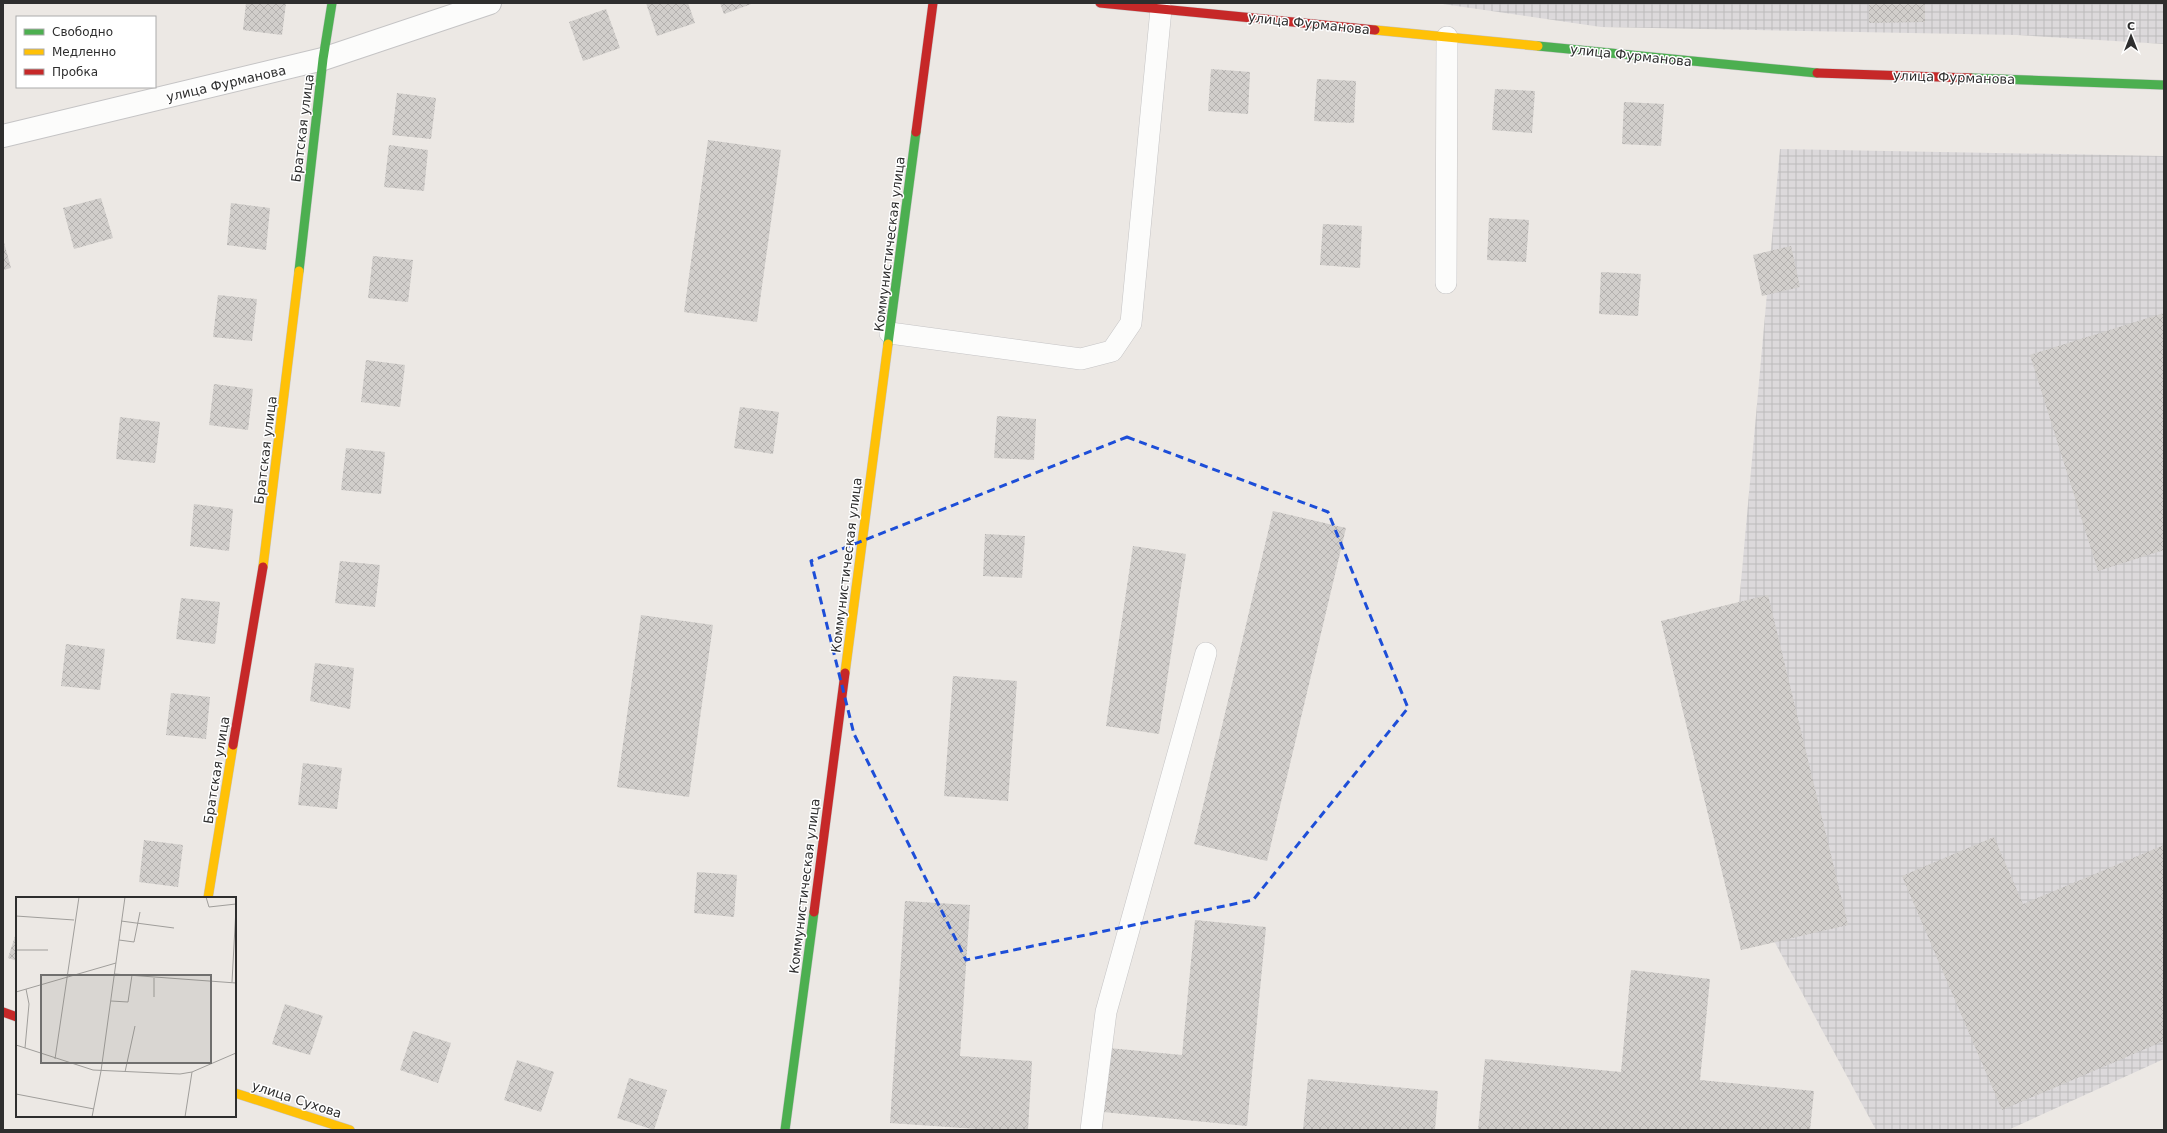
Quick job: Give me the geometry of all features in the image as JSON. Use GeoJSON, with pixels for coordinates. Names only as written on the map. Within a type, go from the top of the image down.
{"type":"FeatureCollection","features":[{"type":"Feature","properties":{"kind":"street","name":"Братская улица"},"geometry":{"type":"LineString","coordinates":[[208,897],[268,536],[323,59],[332,3]]}},
{"type":"Feature","properties":{"kind":"street","name":"улица Фурманова"},"geometry":{"type":"LineString","coordinates":[[3,136],[323,59],[490,3]]}},
{"type":"Feature","properties":{"kind":"street","name":"Коммунистическая улица"},"geometry":{"type":"LineString","coordinates":[[785,1130],[933,3]]}},
{"type":"Feature","properties":{"kind":"street","name":"улица Фурманова"},"geometry":{"type":"LineString","coordinates":[[1100,3],[1817,73],[2164,85]]}},
{"type":"Feature","properties":{"kind":"street"},"geometry":{"type":"LineString","coordinates":[[3,1012],[16,1017]]}},
{"type":"Feature","properties":{"kind":"street","name":"улица Сухова"},"geometry":{"type":"LineString","coordinates":[[236,1093],[350,1130]]}},
{"type":"Feature","properties":{"kind":"lane"},"geometry":{"type":"LineString","coordinates":[[890,334],[1081,358],[1112,351],[1131,324],[1161,9]]}},
{"type":"Feature","properties":{"kind":"lane"},"geometry":{"type":"LineString","coordinates":[[1446,283],[1448,37]]}},
{"type":"Feature","properties":{"kind":"lane"},"geometry":{"type":"LineString","coordinates":[[1091,1130],[1106,1012],[1206,653]]}},
{"type":"Feature","properties":{"kind":"highlighted area"},"geometry":{"type":"Polygon","coordinates":[[[1127,437],[1328,512],[1408,708],[1253,900],[966,960],[854,734],[811,561],[1127,437]]]}},
{"type":"Feature","properties":{"kind":"shaded area"},"geometry":{"type":"Polygon","coordinates":[[[1436,3],[2164,3],[2164,44],[2017,35],[1601,27],[1436,3]]]}},
{"type":"Feature","properties":{"kind":"shaded area"},"geometry":{"type":"Polygon","coordinates":[[[1780,149],[2164,156],[2164,1059],[2008,1130],[1876,1130],[1718,837],[1780,149]]]}},
{"type":"Feature","properties":{"kind":"building"},"geometry":{"type":"Polygon","coordinates":[[[246,3],[286,3],[282,35],[243,30],[246,3]]]}},
{"type":"Feature","properties":{"kind":"building"},"geometry":{"type":"Polygon","coordinates":[[[646,3],[688,3],[695,23],[657,36],[646,3]]]}},
{"type":"Feature","properties":{"kind":"building"},"geometry":{"type":"Polygon","coordinates":[[[720,3],[754,3],[724,14],[720,3]]]}},
{"type":"Feature","properties":{"kind":"building"},"geometry":{"type":"Polygon","coordinates":[[[1869,3],[1925,3],[1925,22],[1869,23],[1869,3]]]}},
{"type":"Feature","properties":{"kind":"building"},"geometry":{"type":"Polygon","coordinates":[[[606,9],[620,48],[583,61],[569,22],[606,9]]]}},
{"type":"Feature","properties":{"kind":"building"},"geometry":{"type":"Polygon","coordinates":[[[1211,69],[1250,72],[1248,114],[1208,111],[1211,69]]]}},
{"type":"Feature","properties":{"kind":"building"},"geometry":{"type":"Polygon","coordinates":[[[1317,79],[1356,81],[1354,123],[1314,121],[1317,79]]]}},
{"type":"Feature","properties":{"kind":"building"},"geometry":{"type":"Polygon","coordinates":[[[1495,89],[1535,91],[1532,133],[1492,130],[1495,89]]]}},
{"type":"Feature","properties":{"kind":"building"},"geometry":{"type":"Polygon","coordinates":[[[397,93],[436,98],[431,139],[392,135],[397,93]]]}},
{"type":"Feature","properties":{"kind":"building"},"geometry":{"type":"Polygon","coordinates":[[[1624,102],[1664,104],[1661,146],[1622,144],[1624,102]]]}},
{"type":"Feature","properties":{"kind":"building"},"geometry":{"type":"Polygon","coordinates":[[[708,140],[781,150],[757,322],[684,312],[708,140]]]}},
{"type":"Feature","properties":{"kind":"building"},"geometry":{"type":"Polygon","coordinates":[[[389,145],[428,150],[424,191],[384,187],[389,145]]]}},
{"type":"Feature","properties":{"kind":"building"},"geometry":{"type":"Polygon","coordinates":[[[101,198],[113,238],[74,249],[63,208],[101,198]]]}},
{"type":"Feature","properties":{"kind":"building"},"geometry":{"type":"Polygon","coordinates":[[[231,203],[270,208],[266,250],[227,245],[231,203]]]}},
{"type":"Feature","properties":{"kind":"building"},"geometry":{"type":"Polygon","coordinates":[[[1489,218],[1529,220],[1526,262],[1487,260],[1489,218]]]}},
{"type":"Feature","properties":{"kind":"building"},"geometry":{"type":"Polygon","coordinates":[[[1323,224],[1362,226],[1360,268],[1320,265],[1323,224]]]}},
{"type":"Feature","properties":{"kind":"building"},"geometry":{"type":"Polygon","coordinates":[[[3,239],[11,268],[3,270],[3,239]]]}},
{"type":"Feature","properties":{"kind":"building"},"geometry":{"type":"Polygon","coordinates":[[[1791,246],[1800,287],[1762,296],[1753,255],[1791,246]]]}},
{"type":"Feature","properties":{"kind":"building"},"geometry":{"type":"Polygon","coordinates":[[[373,256],[413,260],[408,302],[368,298],[373,256]]]}},
{"type":"Feature","properties":{"kind":"building"},"geometry":{"type":"Polygon","coordinates":[[[1601,272],[1641,274],[1638,316],[1599,314],[1601,272]]]}},
{"type":"Feature","properties":{"kind":"building"},"geometry":{"type":"Polygon","coordinates":[[[218,295],[257,299],[252,341],[213,337],[218,295]]]}},
{"type":"Feature","properties":{"kind":"building"},"geometry":{"type":"Polygon","coordinates":[[[2164,313],[2164,550],[2098,571],[2030,355],[2164,313]]]}},
{"type":"Feature","properties":{"kind":"building"},"geometry":{"type":"Polygon","coordinates":[[[366,360],[405,365],[400,407],[361,402],[366,360]]]}},
{"type":"Feature","properties":{"kind":"building"},"geometry":{"type":"Polygon","coordinates":[[[214,384],[253,389],[248,430],[209,425],[214,384]]]}},
{"type":"Feature","properties":{"kind":"building"},"geometry":{"type":"Polygon","coordinates":[[[740,407],[779,412],[773,454],[734,448],[740,407]]]}},
{"type":"Feature","properties":{"kind":"building"},"geometry":{"type":"Polygon","coordinates":[[[997,416],[1036,419],[1034,460],[994,458],[997,416]]]}},
{"type":"Feature","properties":{"kind":"building"},"geometry":{"type":"Polygon","coordinates":[[[120,417],[160,422],[155,463],[116,459],[120,417]]]}},
{"type":"Feature","properties":{"kind":"building"},"geometry":{"type":"Polygon","coordinates":[[[346,448],[385,452],[381,494],[341,490],[346,448]]]}},
{"type":"Feature","properties":{"kind":"building"},"geometry":{"type":"Polygon","coordinates":[[[194,504],[233,509],[229,551],[190,546],[194,504]]]}},
{"type":"Feature","properties":{"kind":"building"},"geometry":{"type":"Polygon","coordinates":[[[1273,511],[1346,528],[1267,861],[1194,844],[1273,511]]]}},
{"type":"Feature","properties":{"kind":"building"},"geometry":{"type":"Polygon","coordinates":[[[985,534],[1025,536],[1022,578],[983,576],[985,534]]]}},
{"type":"Feature","properties":{"kind":"building"},"geometry":{"type":"Polygon","coordinates":[[[1133,546],[1186,554],[1159,734],[1106,726],[1133,546]]]}},
{"type":"Feature","properties":{"kind":"building"},"geometry":{"type":"Polygon","coordinates":[[[340,561],[380,565],[375,607],[335,603],[340,561]]]}},
{"type":"Feature","properties":{"kind":"building"},"geometry":{"type":"Polygon","coordinates":[[[1768,595],[1848,925],[1741,950],[1661,621],[1768,595]]]}},
{"type":"Feature","properties":{"kind":"building"},"geometry":{"type":"Polygon","coordinates":[[[181,598],[220,602],[215,644],[176,639],[181,598]]]}},
{"type":"Feature","properties":{"kind":"building"},"geometry":{"type":"Polygon","coordinates":[[[641,615],[713,625],[689,797],[617,787],[641,615]]]}},
{"type":"Feature","properties":{"kind":"building"},"geometry":{"type":"Polygon","coordinates":[[[66,644],[105,649],[100,690],[61,686],[66,644]]]}},
{"type":"Feature","properties":{"kind":"building"},"geometry":{"type":"Polygon","coordinates":[[[315,663],[354,668],[350,709],[310,701],[315,663]]]}},
{"type":"Feature","properties":{"kind":"building"},"geometry":{"type":"Polygon","coordinates":[[[953,676],[1017,681],[1008,801],[944,796],[953,676]]]}},
{"type":"Feature","properties":{"kind":"building"},"geometry":{"type":"Polygon","coordinates":[[[171,693],[210,697],[206,739],[166,735],[171,693]]]}},
{"type":"Feature","properties":{"kind":"building"},"geometry":{"type":"Polygon","coordinates":[[[303,763],[342,768],[337,809],[298,805],[303,763]]]}},
{"type":"Feature","properties":{"kind":"building"},"geometry":{"type":"Polygon","coordinates":[[[1994,837],[2023,904],[2164,845],[2164,1041],[2002,1110],[1902,876],[1994,837]]]}},
{"type":"Feature","properties":{"kind":"building"},"geometry":{"type":"Polygon","coordinates":[[[144,840],[183,845],[178,887],[139,882],[144,840]]]}},
{"type":"Feature","properties":{"kind":"building"},"geometry":{"type":"Polygon","coordinates":[[[697,872],[737,875],[734,917],[694,913],[697,872]]]}},
{"type":"Feature","properties":{"kind":"building"},"geometry":{"type":"Polygon","coordinates":[[[905,901],[970,905],[960,1056],[1032,1061],[1028,1130],[992,1130],[890,1123],[905,901]]]}},
{"type":"Feature","properties":{"kind":"building"},"geometry":{"type":"Polygon","coordinates":[[[1195,920],[1266,927],[1247,1126],[1103,1112],[1109,1048],[1182,1055],[1195,920]]]}},
{"type":"Feature","properties":{"kind":"building"},"geometry":{"type":"Polygon","coordinates":[[[16,933],[16,961],[8,958],[16,933]]]}},
{"type":"Feature","properties":{"kind":"building"},"geometry":{"type":"Polygon","coordinates":[[[1631,970],[1710,979],[1700,1080],[1814,1091],[1810,1130],[1478,1130],[1485,1059],[1621,1072],[1631,970]]]}},
{"type":"Feature","properties":{"kind":"building"},"geometry":{"type":"Polygon","coordinates":[[[285,1004],[323,1016],[310,1055],[272,1044],[285,1004]]]}},
{"type":"Feature","properties":{"kind":"building"},"geometry":{"type":"Polygon","coordinates":[[[413,1031],[451,1043],[438,1083],[400,1070],[413,1031]]]}},
{"type":"Feature","properties":{"kind":"building"},"geometry":{"type":"Polygon","coordinates":[[[517,1060],[554,1072],[541,1112],[504,1100],[517,1060]]]}},
{"type":"Feature","properties":{"kind":"building"},"geometry":{"type":"Polygon","coordinates":[[[629,1078],[667,1090],[654,1130],[617,1118],[629,1078]]]}},
{"type":"Feature","properties":{"kind":"building"},"geometry":{"type":"Polygon","coordinates":[[[1308,1079],[1438,1091],[1435,1130],[1303,1130],[1308,1079]]]}},
{"type":"Feature","properties":{"kind":"traffic: fast"},"geometry":{"type":"LineString","coordinates":[[299,271],[323,59],[332,3]]}},
{"type":"Feature","properties":{"kind":"traffic: fast"},"geometry":{"type":"LineString","coordinates":[[1538,46],[1817,73]]}},
{"type":"Feature","properties":{"kind":"traffic: fast"},"geometry":{"type":"LineString","coordinates":[[1971,78],[2164,85]]}},
{"type":"Feature","properties":{"kind":"traffic: fast"},"geometry":{"type":"LineString","coordinates":[[888,344],[916,132]]}},
{"type":"Feature","properties":{"kind":"traffic: fast"},"geometry":{"type":"LineString","coordinates":[[785,1130],[814,912]]}},
{"type":"Feature","properties":{"kind":"traffic: slow"},"geometry":{"type":"LineString","coordinates":[[1375,30],[1538,46]]}},
{"type":"Feature","properties":{"kind":"traffic: slow"},"geometry":{"type":"LineString","coordinates":[[263,567],[299,271]]}},
{"type":"Feature","properties":{"kind":"traffic: slow"},"geometry":{"type":"LineString","coordinates":[[845,673],[888,344]]}},
{"type":"Feature","properties":{"kind":"traffic: slow"},"geometry":{"type":"LineString","coordinates":[[208,897],[233,745]]}},
{"type":"Feature","properties":{"kind":"traffic: slow"},"geometry":{"type":"LineString","coordinates":[[236,1093],[350,1130]]}},
{"type":"Feature","properties":{"kind":"traffic: jam"},"geometry":{"type":"LineString","coordinates":[[916,132],[933,3]]}},
{"type":"Feature","properties":{"kind":"traffic: jam"},"geometry":{"type":"LineString","coordinates":[[1100,3],[1375,30]]}},
{"type":"Feature","properties":{"kind":"traffic: jam"},"geometry":{"type":"LineString","coordinates":[[1817,73],[1971,78]]}},
{"type":"Feature","properties":{"kind":"traffic: jam"},"geometry":{"type":"LineString","coordinates":[[233,745],[263,567]]}},
{"type":"Feature","properties":{"kind":"traffic: jam"},"geometry":{"type":"LineString","coordinates":[[814,912],[845,673]]}},
{"type":"Feature","properties":{"kind":"traffic: jam"},"geometry":{"type":"LineString","coordinates":[[3,1012],[16,1017]]}}]}
